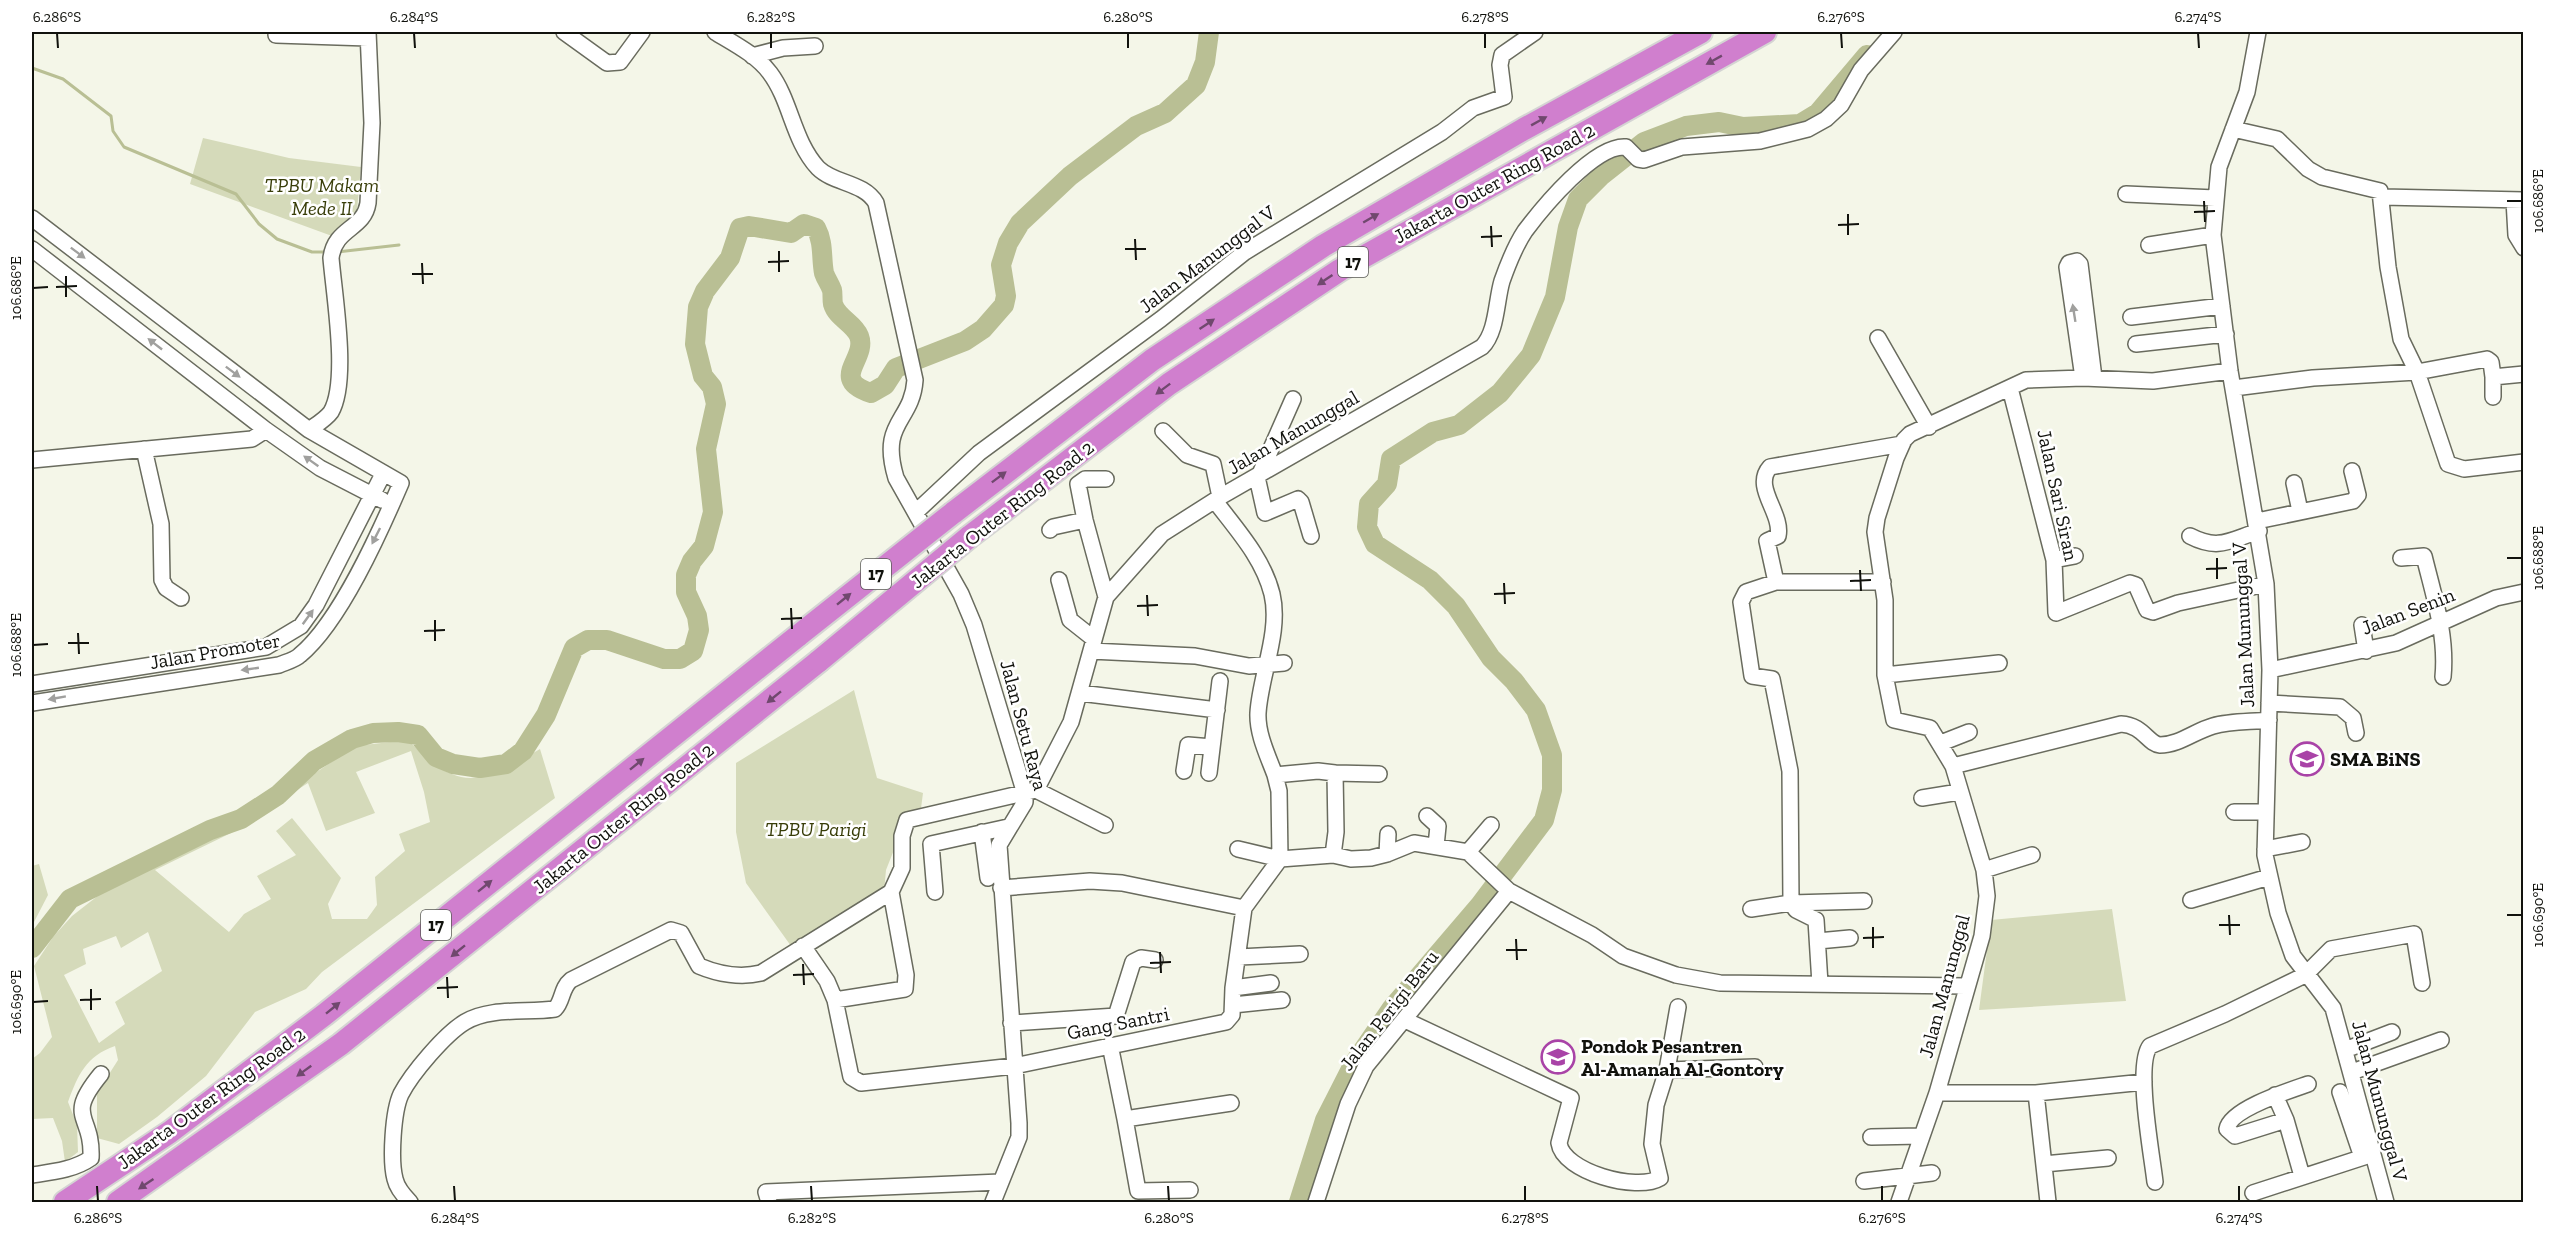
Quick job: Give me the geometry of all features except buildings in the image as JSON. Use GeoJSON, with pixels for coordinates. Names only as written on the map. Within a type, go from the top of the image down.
{"type":"FeatureCollection","features":[{"type":"Feature","properties":{"kind":"highway","name":"Jakarta Outer Ring Road 2"},"geometry":{"type":"LineString","coordinates":[[65,1203],[170,1132],[324,1015],[953,513],[1152,360],[1323,246],[1524,129],[1701,32]]}},
{"type":"Feature","properties":{"kind":"highway","name":"Jakarta Outer Ring Road 2"},"geometry":{"type":"LineString","coordinates":[[118,1203],[341,1044],[819,661],[969,537],[1168,384],[1340,270],[1765,32]]}},
{"type":"Feature","properties":{"kind":"street"},"geometry":{"type":"LineString","coordinates":[[564,32],[607,63],[617,65],[642,32]]}},
{"type":"Feature","properties":{"kind":"street"},"geometry":{"type":"LineString","coordinates":[[715,32],[752,56],[783,48],[815,46]]}},
{"type":"Feature","properties":{"kind":"street","name":"Jalan Manunggal V"},"geometry":{"type":"LineString","coordinates":[[916,512],[979,453],[1161,319],[1245,252],[1442,132],[1473,108],[1504,97],[1500,65],[1502,55],[1535,32]]}},
{"type":"Feature","properties":{"kind":"street","name":"Jalan Manunggal"},"geometry":{"type":"LineString","coordinates":[[1030,792],[1071,722],[1106,597],[1162,534],[1217,499],[1482,347],[1489,337],[1502,283],[1517,244],[1526,230],[1583,168],[1614,147],[1626,147],[1638,159],[1650,159],[1682,147],[1760,141],[1808,129],[1826,119],[1841,105],[1861,70],[1894,32]]}},
{"type":"Feature","properties":{"kind":"street","name":"Jalan Mununggal V"},"geometry":{"type":"LineString","coordinates":[[2258,32],[2247,92],[2219,167],[2213,235],[2230,371],[2266,584],[2270,670],[2265,849],[2286,939],[2305,975],[2330,1002],[2352,1072],[2367,1156],[2386,1203]]}},
{"type":"Feature","properties":{"kind":"street"},"geometry":{"type":"LineString","coordinates":[[276,35],[368,35],[372,123],[366,213],[339,236],[332,254],[339,385],[330,412],[309,430]]}},
{"type":"Feature","properties":{"kind":"street","name":"Jalan Setu Raya"},"geometry":{"type":"LineString","coordinates":[[752,56],[763,64],[776,82],[795,131],[814,164],[824,174],[865,192],[876,203],[915,380],[911,396],[891,440],[891,459],[896,478],[961,594],[974,625],[1030,792],[999,845],[1018,1137],[993,1203]]}},
{"type":"Feature","properties":{"kind":"street"},"geometry":{"type":"LineString","coordinates":[[2233,129],[2277,139],[2308,169],[2322,177],[2375,187],[2380,191],[2394,306],[2401,339],[2416,372],[2448,464],[2464,469],[2523,462]]}},
{"type":"Feature","properties":{"kind":"street"},"geometry":{"type":"LineString","coordinates":[[2126,194],[2215,198]]}},
{"type":"Feature","properties":{"kind":"street"},"geometry":{"type":"LineString","coordinates":[[2382,197],[2519,200],[2516,235],[2523,248]]}},
{"type":"Feature","properties":{"kind":"street","name":"Jalan Promoter"},"geometry":{"type":"LineString","coordinates":[[32,218],[309,430],[401,483],[392,505],[336,612],[318,638],[298,657],[279,665],[32,703]]}},
{"type":"Feature","properties":{"kind":"street"},"geometry":{"type":"LineString","coordinates":[[2149,245],[2213,235]]}},
{"type":"Feature","properties":{"kind":"street"},"geometry":{"type":"LineString","coordinates":[[32,249],[266,430],[320,468],[392,505]]}},
{"type":"Feature","properties":{"kind":"street"},"geometry":{"type":"LineString","coordinates":[[2077,261],[2080,264],[2089,378],[2067,267],[2069,263],[2077,261]]}},
{"type":"Feature","properties":{"kind":"street"},"geometry":{"type":"LineString","coordinates":[[2131,317],[2222,306]]}},
{"type":"Feature","properties":{"kind":"street"},"geometry":{"type":"LineString","coordinates":[[2136,344],[2226,334]]}},
{"type":"Feature","properties":{"kind":"street"},"geometry":{"type":"LineString","coordinates":[[1878,339],[1929,427]]}},
{"type":"Feature","properties":{"kind":"street"},"geometry":{"type":"LineString","coordinates":[[2234,388],[2313,378],[2416,372],[2487,359],[2491,362],[2493,397]]}},
{"type":"Feature","properties":{"kind":"street"},"geometry":{"type":"LineString","coordinates":[[1776,582],[1767,541],[1778,536],[1778,518],[1766,488],[1766,472],[1778,464],[1902,444],[1910,434],[2026,380],[2089,378],[2153,381],[2230,371]]}},
{"type":"Feature","properties":{"kind":"street"},"geometry":{"type":"LineString","coordinates":[[2493,377],[2523,374]]}},
{"type":"Feature","properties":{"kind":"street","name":"Jalan Sari Siran"},"geometry":{"type":"LineString","coordinates":[[2010,388],[2054,560],[2056,613],[2130,583],[2136,585],[2147,610],[2153,612],[2178,603],[2266,584]]}},
{"type":"Feature","properties":{"kind":"street"},"geometry":{"type":"LineString","coordinates":[[1293,399],[1258,476],[1265,513],[1298,499],[1301,502],[1311,536]]}},
{"type":"Feature","properties":{"kind":"street"},"geometry":{"type":"LineString","coordinates":[[32,460],[252,439],[266,430]]}},
{"type":"Feature","properties":{"kind":"street"},"geometry":{"type":"LineString","coordinates":[[1163,431],[1187,455],[1213,464],[1217,499],[1267,576],[1273,597],[1276,664],[1258,720],[1279,791],[1280,859],[1244,908],[1233,988],[1232,1013]]}},
{"type":"Feature","properties":{"kind":"street","name":"Jalan Manunggal"},"geometry":{"type":"LineString","coordinates":[[1899,1203],[1906,1175],[1937,1093],[1984,921],[1987,896],[1984,870],[1953,766],[1930,728],[1894,720],[1885,675],[1883,582],[1875,532],[1877,518],[1902,444]]}},
{"type":"Feature","properties":{"kind":"street"},"geometry":{"type":"LineString","coordinates":[[144,449],[161,524],[162,580],[166,588],[181,598]]}},
{"type":"Feature","properties":{"kind":"street","name":"Jalan Promoter"},"geometry":{"type":"LineString","coordinates":[[32,684],[266,646],[285,637],[302,626],[316,605],[378,470]]}},
{"type":"Feature","properties":{"kind":"street"},"geometry":{"type":"LineString","coordinates":[[2190,536],[2206,544],[2216,545],[2258,526],[2300,511],[2353,501],[2358,495],[2352,471]]}},
{"type":"Feature","properties":{"kind":"street"},"geometry":{"type":"LineString","coordinates":[[1106,479],[1085,479],[1079,482],[1085,520],[1106,597]]}},
{"type":"Feature","properties":{"kind":"street"},"geometry":{"type":"LineString","coordinates":[[2294,483],[2300,511]]}},
{"type":"Feature","properties":{"kind":"street"},"geometry":{"type":"LineString","coordinates":[[1050,530],[1053,526],[1085,520]]}},
{"type":"Feature","properties":{"kind":"street"},"geometry":{"type":"LineString","coordinates":[[2054,560],[2074,556]]}},
{"type":"Feature","properties":{"kind":"street"},"geometry":{"type":"LineString","coordinates":[[2402,558],[2424,556],[2441,623],[2445,654],[2443,677]]}},
{"type":"Feature","properties":{"kind":"street"},"geometry":{"type":"LineString","coordinates":[[1059,580],[1070,620],[1093,645],[1195,656],[1249,666],[1276,664]]}},
{"type":"Feature","properties":{"kind":"street"},"geometry":{"type":"LineString","coordinates":[[1820,984],[1818,941],[1814,917],[1796,910],[1791,903],[1790,771],[1773,679],[1752,676],[1741,602],[1746,592],[1776,582],[1883,582]]}},
{"type":"Feature","properties":{"kind":"street","name":"Jalan Senin"},"geometry":{"type":"LineString","coordinates":[[2270,670],[2396,643],[2496,598],[2523,592]]}},
{"type":"Feature","properties":{"kind":"street"},"geometry":{"type":"LineString","coordinates":[[2362,625],[2366,651]]}},
{"type":"Feature","properties":{"kind":"street"},"geometry":{"type":"LineString","coordinates":[[1885,675],[1999,663]]}},
{"type":"Feature","properties":{"kind":"street"},"geometry":{"type":"LineString","coordinates":[[1209,773],[1220,681]]}},
{"type":"Feature","properties":{"kind":"street"},"geometry":{"type":"LineString","coordinates":[[1080,693],[1217,710]]}},
{"type":"Feature","properties":{"kind":"street"},"geometry":{"type":"LineString","coordinates":[[2269,703],[2340,707],[2353,718],[2356,733]]}},
{"type":"Feature","properties":{"kind":"street"},"geometry":{"type":"LineString","coordinates":[[1953,766],[2121,724],[2138,728],[2151,741],[2160,745],[2182,740],[2213,726],[2269,720]]}},
{"type":"Feature","properties":{"kind":"street"},"geometry":{"type":"LineString","coordinates":[[1941,743],[1969,732]]}},
{"type":"Feature","properties":{"kind":"street"},"geometry":{"type":"LineString","coordinates":[[1184,771],[1188,745],[1212,747]]}},
{"type":"Feature","properties":{"kind":"street"},"geometry":{"type":"LineString","coordinates":[[1275,775],[1318,771],[1379,774]]}},
{"type":"Feature","properties":{"kind":"street"},"geometry":{"type":"LineString","coordinates":[[1334,855],[1335,773]]}},
{"type":"Feature","properties":{"kind":"street"},"geometry":{"type":"LineString","coordinates":[[410,1203],[395,1179],[394,1123],[400,1095],[412,1076],[448,1036],[465,1022],[486,1014],[555,1009],[559,1005],[566,984],[571,980],[671,930],[676,930],[685,938],[699,966],[715,972],[749,976],[761,973],[891,892],[902,868],[902,836],[907,820],[1030,792],[1105,825]]}},
{"type":"Feature","properties":{"kind":"street"},"geometry":{"type":"LineString","coordinates":[[1922,798],[1959,792]]}},
{"type":"Feature","properties":{"kind":"street"},"geometry":{"type":"LineString","coordinates":[[2234,812],[2265,812]]}},
{"type":"Feature","properties":{"kind":"street"},"geometry":{"type":"LineString","coordinates":[[1427,816],[1438,826],[1436,846]]}},
{"type":"Feature","properties":{"kind":"street"},"geometry":{"type":"LineString","coordinates":[[1468,852],[1491,825]]}},
{"type":"Feature","properties":{"kind":"street"},"geometry":{"type":"LineString","coordinates":[[935,892],[931,844],[1008,827]]}},
{"type":"Feature","properties":{"kind":"street"},"geometry":{"type":"LineString","coordinates":[[982,832],[988,878]]}},
{"type":"Feature","properties":{"kind":"street"},"geometry":{"type":"LineString","coordinates":[[1387,854],[1388,834]]}},
{"type":"Feature","properties":{"kind":"street"},"geometry":{"type":"LineString","coordinates":[[2265,849],[2302,842]]}},
{"type":"Feature","properties":{"kind":"street"},"geometry":{"type":"LineString","coordinates":[[1238,849],[1280,859],[1334,855],[1351,859],[1387,854],[1413,843],[1468,852],[1505,888],[1592,935],[1623,956],[1676,975],[1720,983],[1966,986]]}},
{"type":"Feature","properties":{"kind":"street"},"geometry":{"type":"LineString","coordinates":[[1984,870],[2032,855]]}},
{"type":"Feature","properties":{"kind":"street"},"geometry":{"type":"LineString","coordinates":[[2191,900],[2270,877]]}},
{"type":"Feature","properties":{"kind":"street"},"geometry":{"type":"LineString","coordinates":[[1001,888],[1090,881],[1122,883],[1171,891],[1212,903],[1244,908]]}},
{"type":"Feature","properties":{"kind":"street","name":"Jalan Perigi Baru"},"geometry":{"type":"LineString","coordinates":[[1316,1203],[1357,1081],[1366,1066],[1405,1020],[1505,888]]}},
{"type":"Feature","properties":{"kind":"street"},"geometry":{"type":"LineString","coordinates":[[803,946],[827,981],[835,1000],[905,990],[906,975],[891,892]]}},
{"type":"Feature","properties":{"kind":"street"},"geometry":{"type":"LineString","coordinates":[[1751,909],[1791,903],[1864,901]]}},
{"type":"Feature","properties":{"kind":"street"},"geometry":{"type":"LineString","coordinates":[[2155,1182],[2143,1060],[2150,1046],[2225,1014],[2305,975],[2331,949],[2410,933],[2415,935],[2422,983]]}},
{"type":"Feature","properties":{"kind":"street"},"geometry":{"type":"LineString","coordinates":[[1818,941],[1850,938]]}},
{"type":"Feature","properties":{"kind":"street"},"geometry":{"type":"LineString","coordinates":[[1239,957],[1300,954]]}},
{"type":"Feature","properties":{"kind":"street"},"geometry":{"type":"LineString","coordinates":[[1011,1023],[1116,1016],[1133,962],[1141,958],[1155,960]]}},
{"type":"Feature","properties":{"kind":"street"},"geometry":{"type":"LineString","coordinates":[[1233,988],[1271,983]]}},
{"type":"Feature","properties":{"kind":"street","name":"Gang Santri"},"geometry":{"type":"LineString","coordinates":[[835,1000],[851,1077],[857,1082],[1014,1066],[1110,1045],[1282,1000]]}},
{"type":"Feature","properties":{"kind":"street"},"geometry":{"type":"LineString","coordinates":[[1405,1020],[1571,1098],[1559,1143],[1560,1150],[1571,1161],[1605,1179],[1636,1181],[1660,1178],[1652,1144],[1656,1105],[1667,1070],[1678,1007]]}},
{"type":"Feature","properties":{"kind":"street"},"geometry":{"type":"LineString","coordinates":[[2345,1050],[2392,1032]]}},
{"type":"Feature","properties":{"kind":"street"},"geometry":{"type":"LineString","coordinates":[[2352,1072],[2441,1040]]}},
{"type":"Feature","properties":{"kind":"street"},"geometry":{"type":"LineString","coordinates":[[1110,1045],[1138,1191],[1190,1190]]}},
{"type":"Feature","properties":{"kind":"street"},"geometry":{"type":"LineString","coordinates":[[1667,1070],[1755,1067]]}},
{"type":"Feature","properties":{"kind":"street"},"geometry":{"type":"LineString","coordinates":[[32,1175],[59,1171],[91,1158],[81,1111],[82,1102],[86,1092],[101,1074]]}},
{"type":"Feature","properties":{"kind":"street"},"geometry":{"type":"LineString","coordinates":[[1937,1093],[2036,1093],[2144,1082]]}},
{"type":"Feature","properties":{"kind":"street"},"geometry":{"type":"LineString","coordinates":[[2286,1120],[2235,1136],[2227,1129],[2231,1122],[2275,1095],[2308,1084]]}},
{"type":"Feature","properties":{"kind":"street"},"geometry":{"type":"LineString","coordinates":[[2253,1193],[2367,1156],[2340,1092]]}},
{"type":"Feature","properties":{"kind":"street"},"geometry":{"type":"LineString","coordinates":[[2036,1093],[2048,1203]]}},
{"type":"Feature","properties":{"kind":"street"},"geometry":{"type":"LineString","coordinates":[[2275,1095],[2286,1120],[2302,1176]]}},
{"type":"Feature","properties":{"kind":"street"},"geometry":{"type":"LineString","coordinates":[[1125,1119],[1231,1103]]}},
{"type":"Feature","properties":{"kind":"street"},"geometry":{"type":"LineString","coordinates":[[1871,1137],[1921,1136]]}},
{"type":"Feature","properties":{"kind":"street"},"geometry":{"type":"LineString","coordinates":[[2044,1164],[2108,1158]]}},
{"type":"Feature","properties":{"kind":"street"},"geometry":{"type":"LineString","coordinates":[[1864,1181],[1932,1173]]}},
{"type":"Feature","properties":{"kind":"street"},"geometry":{"type":"LineString","coordinates":[[769,1203],[765,1192],[1000,1182]]}},
{"type":"Feature","properties":{"kind":"green space","name":"TPBU Makam Mede II"},"geometry":{"type":"Polygon","coordinates":[[[203,138],[289,158],[361,167],[357,210],[332,236],[190,184],[203,138]]]}},
{"type":"Feature","properties":{"kind":"green space","name":"TPBU Parigi"},"geometry":{"type":"Polygon","coordinates":[[[854,690],[877,778],[923,793],[920,816],[905,822],[886,870],[884,892],[791,946],[746,883],[736,832],[736,763],[854,690]]]}},
{"type":"Feature","properties":{"kind":"green space"},"geometry":{"type":"Polygon","coordinates":[[[408,740],[426,758],[443,769],[457,776],[471,778],[486,776],[502,770],[540,749],[555,798],[322,972],[306,989],[255,1012],[206,1076],[157,1117],[119,1144],[97,1138],[97,1093],[118,1060],[115,1046],[97,1055],[84,1068],[68,1102],[77,1125],[78,1152],[65,1162],[62,1141],[53,1118],[32,1119],[32,1059],[40,1053],[52,1037],[34,966],[53,937],[72,916],[113,884],[237,826],[355,746],[408,740]],[[411,751],[356,772],[375,813],[326,831],[308,783],[231,833],[155,870],[229,932],[244,914],[271,899],[257,876],[296,855],[276,831],[292,818],[341,878],[328,904],[332,919],[367,919],[377,905],[375,877],[405,851],[399,834],[430,822],[424,792],[411,751]],[[148,932],[121,948],[116,936],[83,949],[86,964],[64,975],[99,1043],[125,1024],[115,1002],[162,971],[148,932]]]}},
{"type":"Feature","properties":{"kind":"green space"},"geometry":{"type":"Polygon","coordinates":[[[39,864],[48,895],[34,922],[32,921],[32,866],[39,864]]]}},
{"type":"Feature","properties":{"kind":"green space"},"geometry":{"type":"Polygon","coordinates":[[[2112,909],[2126,1001],[1979,1010],[1991,920],[2112,909]]]}},
{"type":"Feature","properties":{"kind":"waterway"},"geometry":{"type":"LineString","coordinates":[[32,948],[70,899],[210,830],[241,819],[278,795],[314,761],[352,739],[373,733],[398,732],[418,735],[436,757],[453,764],[480,768],[506,764],[523,751],[546,715],[574,648],[588,640],[607,640],[664,659],[680,659],[693,651],[699,630],[697,616],[686,592],[686,575],[692,561],[704,546],[713,512],[706,449],[716,404],[712,387],[703,376],[695,344],[698,307],[705,291],[730,258],[740,228],[749,226],[791,233],[804,224],[816,228],[821,245],[824,273],[832,290],[833,304],[859,336],[859,353],[852,368],[852,381],[871,393],[885,385],[896,368],[965,341],[983,329],[1004,305],[1006,296],[1001,265],[1008,243],[1020,223],[1070,176],[1136,126],[1165,113],[1196,85],[1205,62],[1209,32]]}},
{"type":"Feature","properties":{"kind":"waterway"},"geometry":{"type":"LineString","coordinates":[[1299,1202],[1325,1120],[1353,1065],[1392,1008],[1480,905],[1544,820],[1552,790],[1552,755],[1536,710],[1514,681],[1491,658],[1456,606],[1430,580],[1375,544],[1367,527],[1369,504],[1387,484],[1391,459],[1433,432],[1459,425],[1500,393],[1531,355],[1555,297],[1568,227],[1578,199],[1601,176],[1644,142],[1686,126],[1719,122],[1743,127],[1800,124],[1818,113],[1867,55]]}},
{"type":"Feature","properties":{"kind":"waterway"},"geometry":{"type":"LineString","coordinates":[[32,68],[63,79],[111,116],[113,131],[124,147],[236,194],[259,224],[277,239],[312,252],[328,252]]}},
{"type":"Feature","properties":{"kind":"waterway"},"geometry":{"type":"LineString","coordinates":[[337,252],[399,245]]}},
{"type":"Feature","properties":{"kind":"place","name":"SMA BiNS"},"geometry":{"type":"Point","coordinates":[2307,759]}},
{"type":"Feature","properties":{"kind":"place","name":"Pondok Pesantren Al-Amanah Al-Gontory"},"geometry":{"type":"Point","coordinates":[1558,1057]}}]}
